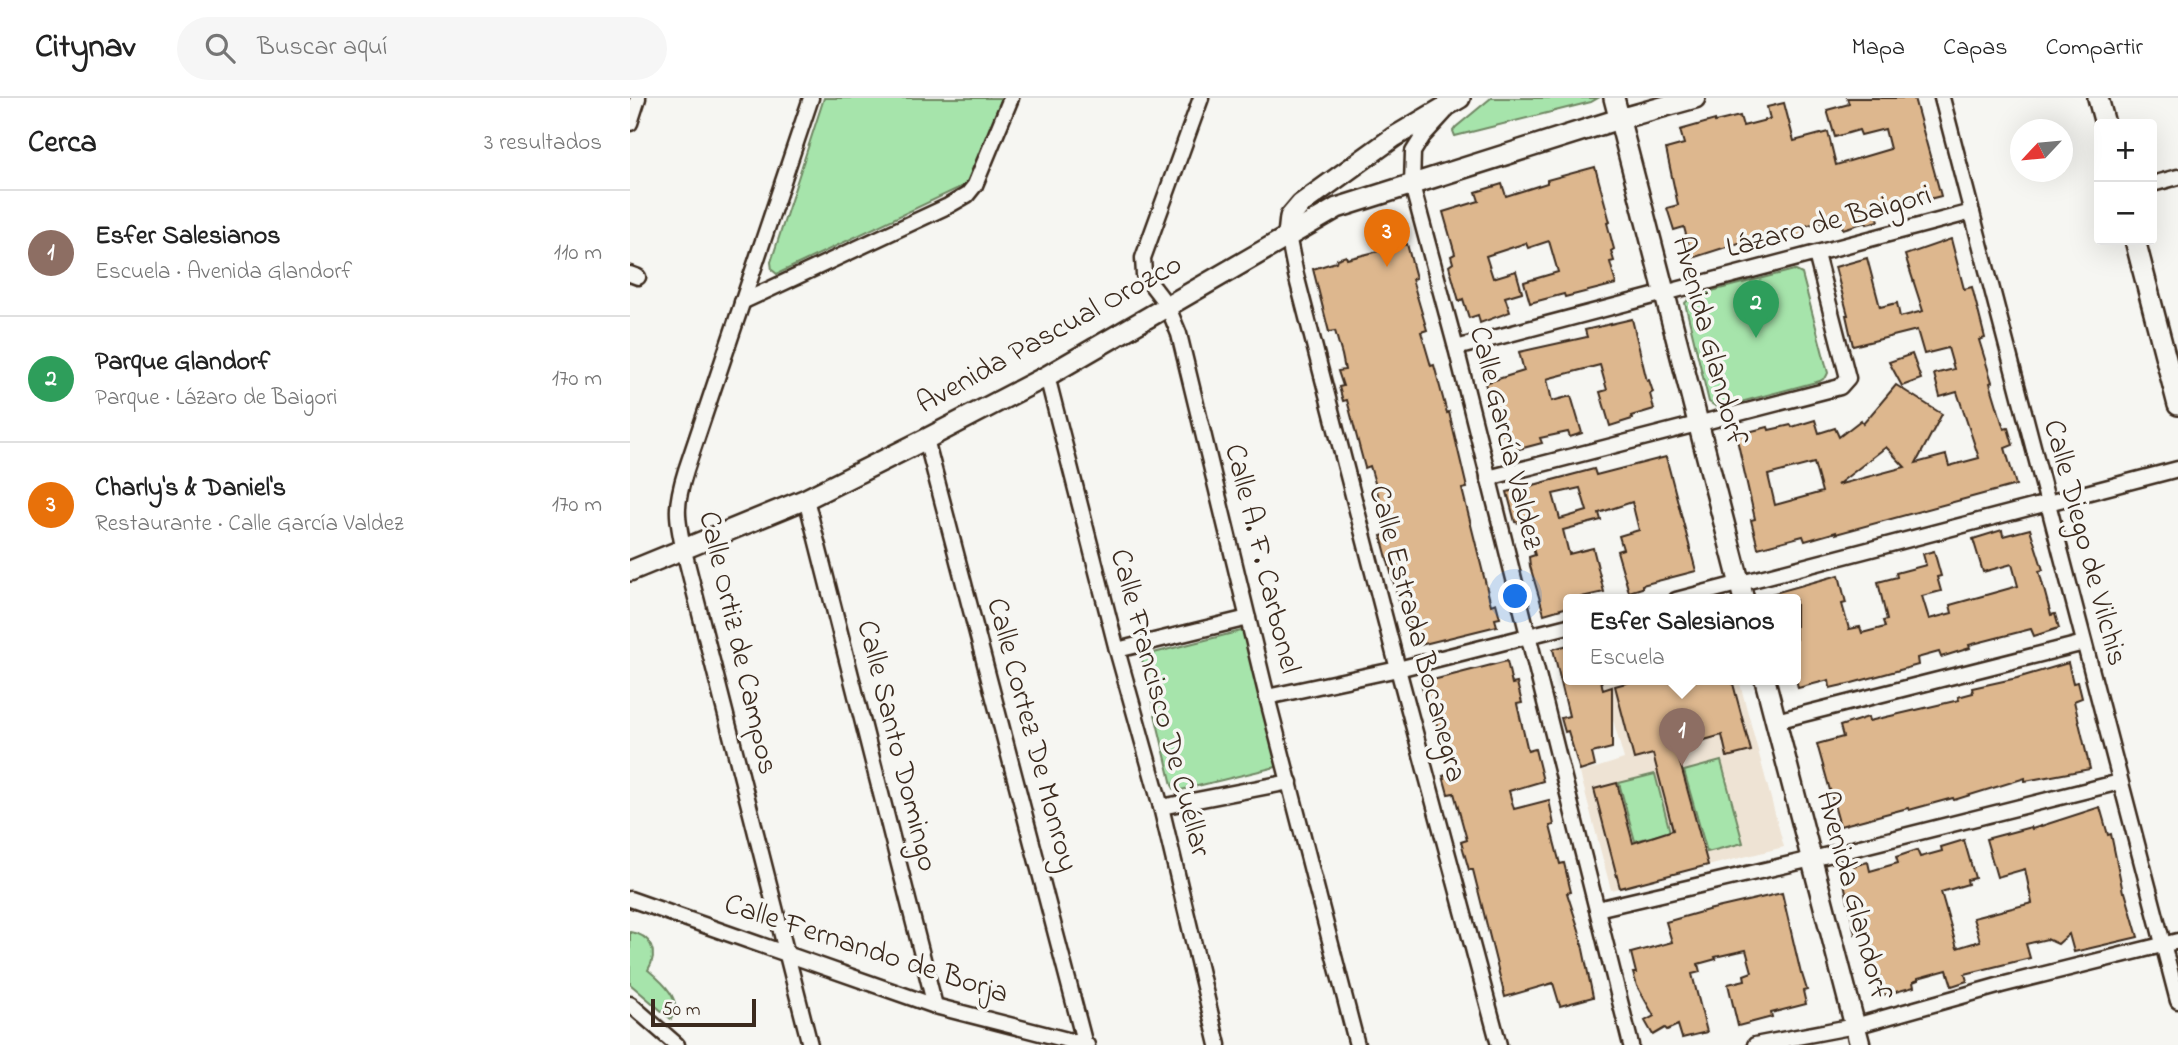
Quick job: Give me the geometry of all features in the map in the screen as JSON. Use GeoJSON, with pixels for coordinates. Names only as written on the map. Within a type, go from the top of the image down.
{"type":"FeatureCollection","features":[{"type":"Feature","properties":{"kind":"main road","name":"Avenida Glandorf"},"geometry":{"type":"LineString","coordinates":[[1614,98],[1742,592]]}},
{"type":"Feature","properties":{"kind":"main road","name":"Avenida Pascual Orozco"},"geometry":{"type":"LineString","coordinates":[[630,571],[806,499],[926,439],[1047,376],[1337,208],[1619,119],[1695,98]]}},
{"type":"Feature","properties":{"kind":"main road"},"geometry":{"type":"LineString","coordinates":[[2098,98],[2104,119]]}},
{"type":"Feature","properties":{"kind":"main road"},"geometry":{"type":"LineString","coordinates":[[1288,235],[1290,217],[1301,204],[1394,137],[1458,99]]}},
{"type":"Feature","properties":{"kind":"main road"},"geometry":{"type":"LineString","coordinates":[[2136,245],[2173,366],[2178,405]]}},
{"type":"Feature","properties":{"kind":"main road","name":"Avenida Glandorf"},"geometry":{"type":"LineString","coordinates":[[1766,685],[1857,1035]]}},
{"type":"Feature","properties":{"kind":"street"},"geometry":{"type":"LineString","coordinates":[[630,123],[638,98]]}},
{"type":"Feature","properties":{"kind":"street","name":"Calle Ortiz de Campos"},"geometry":{"type":"LineString","coordinates":[[810,1045],[684,551],[677,522],[677,501],[811,98]]}},
{"type":"Feature","properties":{"kind":"street"},"geometry":{"type":"LineString","coordinates":[[742,302],[967,195],[975,185],[1011,98]]}},
{"type":"Feature","properties":{"kind":"street","name":"Calle A. F. Carbonel"},"geometry":{"type":"LineString","coordinates":[[1201,98],[1142,264],[1144,275],[1167,305],[1179,334],[1267,697],[1357,1045]]}},
{"type":"Feature","properties":{"kind":"street","name":"Calle Diego de Vilchis"},"geometry":{"type":"LineString","coordinates":[[1942,98],[2178,1001]]}},
{"type":"Feature","properties":{"kind":"street","name":"Calle García Valdez"},"geometry":{"type":"LineString","coordinates":[[1458,99],[1417,143],[1411,161],[1412,185],[1456,348],[1631,1045]]}},
{"type":"Feature","properties":{"kind":"street"},"geometry":{"type":"LineString","coordinates":[[2157,183],[2178,177]]}},
{"type":"Feature","properties":{"kind":"street","name":"Lázaro de Baigori"},"geometry":{"type":"LineString","coordinates":[[1456,348],[1972,212]]}},
{"type":"Feature","properties":{"kind":"street","name":"Calle Estrada Bocanegra"},"geometry":{"type":"LineString","coordinates":[[1288,235],[1398,669],[1499,1045]]}},
{"type":"Feature","properties":{"kind":"street"},"geometry":{"type":"LineString","coordinates":[[1488,478],[1840,387],[1848,378],[1816,254]]}},
{"type":"Feature","properties":{"kind":"street","name":"Calle Francisco De Cuéllar"},"geometry":{"type":"LineString","coordinates":[[1047,376],[1117,650],[1161,807],[1218,1045]]}},
{"type":"Feature","properties":{"kind":"street","name":"Calle Cortez De Monroy"},"geometry":{"type":"LineString","coordinates":[[926,439],[1086,1045]]}},
{"type":"Feature","properties":{"kind":"street"},"geometry":{"type":"LineString","coordinates":[[1742,592],[2178,469]]}},
{"type":"Feature","properties":{"kind":"street","name":"Calle Santo Domingo"},"geometry":{"type":"LineString","coordinates":[[806,499],[935,1006]]}},
{"type":"Feature","properties":{"kind":"street"},"geometry":{"type":"LineString","coordinates":[[1117,650],[1248,618]]}},
{"type":"Feature","properties":{"kind":"street"},"geometry":{"type":"LineString","coordinates":[[1267,697],[1398,669],[1563,627]]}},
{"type":"Feature","properties":{"kind":"street"},"geometry":{"type":"LineString","coordinates":[[1776,721],[2084,643]]}},
{"type":"Feature","properties":{"kind":"street"},"geometry":{"type":"LineString","coordinates":[[1161,807],[1290,782]]}},
{"type":"Feature","properties":{"kind":"street"},"geometry":{"type":"LineString","coordinates":[[1597,909],[1812,859],[2120,782]]}},
{"type":"Feature","properties":{"kind":"street","name":"Calle Fernando de Borja"},"geometry":{"type":"LineString","coordinates":[[630,899],[935,1006],[1086,1045]]}},
{"type":"Feature","properties":{"kind":"street"},"geometry":{"type":"LineString","coordinates":[[1755,1045],[1857,1035],[2001,985],[2178,941]]}},
{"type":"Feature","properties":{"kind":"street"},"geometry":{"type":"LineString","coordinates":[[630,1004],[677,1045]]}},
{"type":"Feature","properties":{"kind":"shaded area"},"geometry":{"type":"Polygon","coordinates":[[[1603,685],[1740,685],[1784,847],[1611,890],[1580,773],[1624,759],[1603,685]]]}},
{"type":"Feature","properties":{"kind":"green space"},"geometry":{"type":"Polygon","coordinates":[[[824,98],[1002,98],[971,180],[965,185],[777,274],[772,270],[771,262],[824,98]]]}},
{"type":"Feature","properties":{"kind":"green space"},"geometry":{"type":"Polygon","coordinates":[[[1491,98],[1598,98],[1455,136],[1453,131],[1456,127],[1491,98]]]}},
{"type":"Feature","properties":{"kind":"green space"},"geometry":{"type":"Polygon","coordinates":[[[1794,270],[1802,274],[1828,373],[1826,377],[1820,381],[1718,408],[1709,402],[1685,303],[1692,296],[1794,270]]]}},
{"type":"Feature","properties":{"kind":"green space"},"geometry":{"type":"Polygon","coordinates":[[[1246,632],[1280,766],[1175,790],[1142,660],[1146,655],[1246,632]]]}},
{"type":"Feature","properties":{"kind":"green space"},"geometry":{"type":"Polygon","coordinates":[[[1721,761],[1743,843],[1707,852],[1684,771],[1721,761]]]}},
{"type":"Feature","properties":{"kind":"green space"},"geometry":{"type":"Polygon","coordinates":[[[1655,774],[1670,832],[1635,841],[1619,783],[1655,774]]]}},
{"type":"Feature","properties":{"kind":"green space"},"geometry":{"type":"Polygon","coordinates":[[[630,932],[643,937],[651,945],[653,957],[648,970],[673,998],[675,1012],[671,1019],[630,984],[630,932]]]}},
{"type":"Feature","properties":{"kind":"building"},"geometry":{"type":"Polygon","coordinates":[[[1847,98],[1914,98],[1941,196],[1914,203],[1912,197],[1875,209],[1879,221],[1867,224],[1866,222],[1843,229],[1840,219],[1827,223],[1826,220],[1802,227],[1804,235],[1791,239],[1747,251],[1745,241],[1692,258],[1684,227],[1674,230],[1667,208],[1678,205],[1666,149],[1684,144],[1680,130],[1740,116],[1743,126],[1770,119],[1767,107],[1784,103],[1794,141],[1828,132],[1836,165],[1890,149],[1885,129],[1861,135],[1859,130],[1835,137],[1827,110],[1849,104],[1847,98]]]}},
{"type":"Feature","properties":{"kind":"building"},"geometry":{"type":"Polygon","coordinates":[[[1595,167],[1610,222],[1607,223],[1614,249],[1611,251],[1614,261],[1610,262],[1616,284],[1530,303],[1524,282],[1558,272],[1549,241],[1528,248],[1526,243],[1486,256],[1493,278],[1516,271],[1522,292],[1505,297],[1510,312],[1480,323],[1478,315],[1469,318],[1463,299],[1459,301],[1449,266],[1453,263],[1451,256],[1455,254],[1443,212],[1479,201],[1476,192],[1502,184],[1506,196],[1547,183],[1547,180],[1595,167]]]}},
{"type":"Feature","properties":{"kind":"building"},"geometry":{"type":"Polygon","coordinates":[[[1951,239],[1964,289],[1972,287],[1985,338],[1979,340],[1992,382],[1990,383],[2004,429],[2008,428],[2013,445],[2005,448],[2016,485],[1836,534],[1805,541],[1803,536],[1758,548],[1751,520],[1755,519],[1736,435],[1768,427],[1769,430],[1791,425],[1792,427],[1815,420],[1819,433],[1835,428],[1839,437],[1861,420],[1863,424],[1896,385],[1942,414],[1916,463],[1946,455],[1949,466],[1979,458],[1957,392],[1940,397],[1934,374],[1954,369],[1948,348],[1924,354],[1917,330],[1853,346],[1835,267],[1867,258],[1880,307],[1897,303],[1900,317],[1923,311],[1905,255],[1951,239]],[[1886,447],[1837,485],[1905,467],[1886,447]],[[1814,463],[1768,475],[1775,505],[1822,492],[1814,463]]]}},
{"type":"Feature","properties":{"kind":"building"},"geometry":{"type":"Polygon","coordinates":[[[1407,244],[1416,278],[1412,279],[1427,330],[1421,332],[1431,366],[1434,365],[1447,413],[1449,412],[1467,488],[1462,489],[1491,605],[1496,603],[1500,618],[1495,619],[1497,626],[1416,646],[1410,623],[1405,624],[1381,536],[1388,534],[1370,466],[1365,468],[1347,400],[1343,401],[1339,387],[1343,386],[1338,371],[1345,370],[1342,355],[1335,331],[1329,332],[1313,269],[1346,256],[1347,259],[1407,244]]]}},
{"type":"Feature","properties":{"kind":"building"},"geometry":{"type":"Polygon","coordinates":[[[1632,319],[1647,381],[1649,380],[1653,392],[1650,394],[1654,409],[1610,426],[1600,392],[1607,390],[1600,365],[1550,378],[1547,379],[1552,401],[1571,396],[1582,433],[1570,437],[1568,432],[1540,438],[1542,443],[1504,453],[1485,383],[1524,371],[1519,352],[1587,337],[1585,330],[1632,319]]]}},
{"type":"Feature","properties":{"kind":"building"},"geometry":{"type":"Polygon","coordinates":[[[1912,354],[1921,379],[1902,386],[1889,362],[1912,354]]]}},
{"type":"Feature","properties":{"kind":"building"},"geometry":{"type":"Polygon","coordinates":[[[1666,457],[1696,571],[1642,585],[1642,588],[1629,592],[1617,551],[1623,549],[1619,536],[1639,530],[1632,502],[1599,513],[1601,520],[1563,530],[1569,554],[1593,548],[1604,592],[1563,594],[1563,608],[1544,614],[1530,566],[1529,557],[1535,555],[1529,535],[1525,536],[1521,523],[1515,522],[1507,492],[1594,469],[1596,475],[1666,457]],[[1580,488],[1553,494],[1560,519],[1587,511],[1580,488]]]}},
{"type":"Feature","properties":{"kind":"building"},"geometry":{"type":"Polygon","coordinates":[[[2030,529],[2043,570],[2039,571],[2051,615],[2055,614],[2059,628],[2034,636],[2031,629],[1969,645],[1970,648],[1941,657],[1939,652],[1917,658],[1918,665],[1852,683],[1830,688],[1829,680],[1798,688],[1797,685],[1801,685],[1801,594],[1771,594],[1839,575],[1846,603],[1842,604],[1849,629],[1860,627],[1862,633],[1885,627],[1883,621],[1887,620],[1878,582],[1897,577],[1896,573],[1926,565],[1923,554],[1934,551],[1941,576],[1937,577],[1941,591],[1922,596],[1929,619],[1952,613],[1950,605],[2018,586],[2012,564],[1983,572],[1973,539],[2002,530],[2003,536],[2030,529]]]}},
{"type":"Feature","properties":{"kind":"building"},"geometry":{"type":"Polygon","coordinates":[[[1563,646],[1563,685],[1602,685],[1603,690],[1612,687],[1612,748],[1592,753],[1595,766],[1580,771],[1568,731],[1565,732],[1561,718],[1569,716],[1553,649],[1563,646]]]}},
{"type":"Feature","properties":{"kind":"building"},"geometry":{"type":"Polygon","coordinates":[[[1507,661],[1512,684],[1517,683],[1522,703],[1517,704],[1528,751],[1535,749],[1543,781],[1509,791],[1514,809],[1549,800],[1554,825],[1550,826],[1560,864],[1564,863],[1571,892],[1567,893],[1579,930],[1593,997],[1560,1006],[1553,983],[1505,997],[1473,870],[1469,870],[1461,842],[1467,840],[1454,793],[1448,794],[1443,776],[1449,774],[1434,713],[1429,714],[1421,683],[1507,661]]]}},
{"type":"Feature","properties":{"kind":"building"},"geometry":{"type":"Polygon","coordinates":[[[2068,663],[2073,683],[2078,682],[2082,698],[2074,701],[2090,769],[2025,781],[2025,778],[1954,800],[1953,798],[1909,810],[1908,808],[1840,826],[1817,744],[1843,737],[1840,726],[1868,717],[1869,721],[1959,700],[1958,697],[1973,693],[1972,688],[2068,663]]]}},
{"type":"Feature","properties":{"kind":"building"},"geometry":{"type":"Polygon","coordinates":[[[1733,685],[1751,751],[1727,757],[1722,735],[1676,748],[1708,865],[1620,888],[1594,789],[1617,783],[1633,843],[1673,830],[1653,754],[1634,759],[1615,686],[1733,685]]]}},
{"type":"Feature","properties":{"kind":"building"},"geometry":{"type":"Polygon","coordinates":[[[2100,807],[2108,835],[2111,834],[2123,892],[2138,937],[2074,952],[2069,934],[2058,944],[2047,939],[2026,944],[2030,958],[1965,974],[1967,981],[1952,986],[1947,970],[1918,978],[1913,982],[1914,987],[1884,995],[1868,930],[1855,934],[1841,869],[1868,862],[1870,871],[1898,863],[1896,857],[1917,850],[1920,857],[1942,851],[1941,847],[1964,840],[1975,878],[1967,880],[1968,884],[1941,892],[1957,948],[1980,941],[1973,918],[2032,903],[2025,869],[1997,877],[1986,839],[2031,827],[2032,829],[2100,807]]]}},
{"type":"Feature","properties":{"kind":"building"},"geometry":{"type":"Polygon","coordinates":[[[1782,893],[1807,990],[1803,991],[1806,1004],[1771,1013],[1772,1017],[1738,1026],[1728,984],[1745,980],[1744,975],[1752,972],[1746,950],[1698,964],[1700,972],[1692,974],[1707,1032],[1682,1038],[1678,1025],[1653,1035],[1645,1021],[1654,1016],[1637,986],[1631,953],[1672,942],[1666,922],[1782,893]]]}},
{"type":"Feature","properties":{"kind":"place","name":"Charly's & Daniel's"},"geometry":{"type":"Point","coordinates":[1387,267]}},
{"type":"Feature","properties":{"kind":"place","name":"Parque Glandorf"},"geometry":{"type":"Point","coordinates":[1756,338]}},
{"type":"Feature","properties":{"kind":"place","name":"Esfer Salesianos"},"geometry":{"type":"Point","coordinates":[1682,766]}}]}
